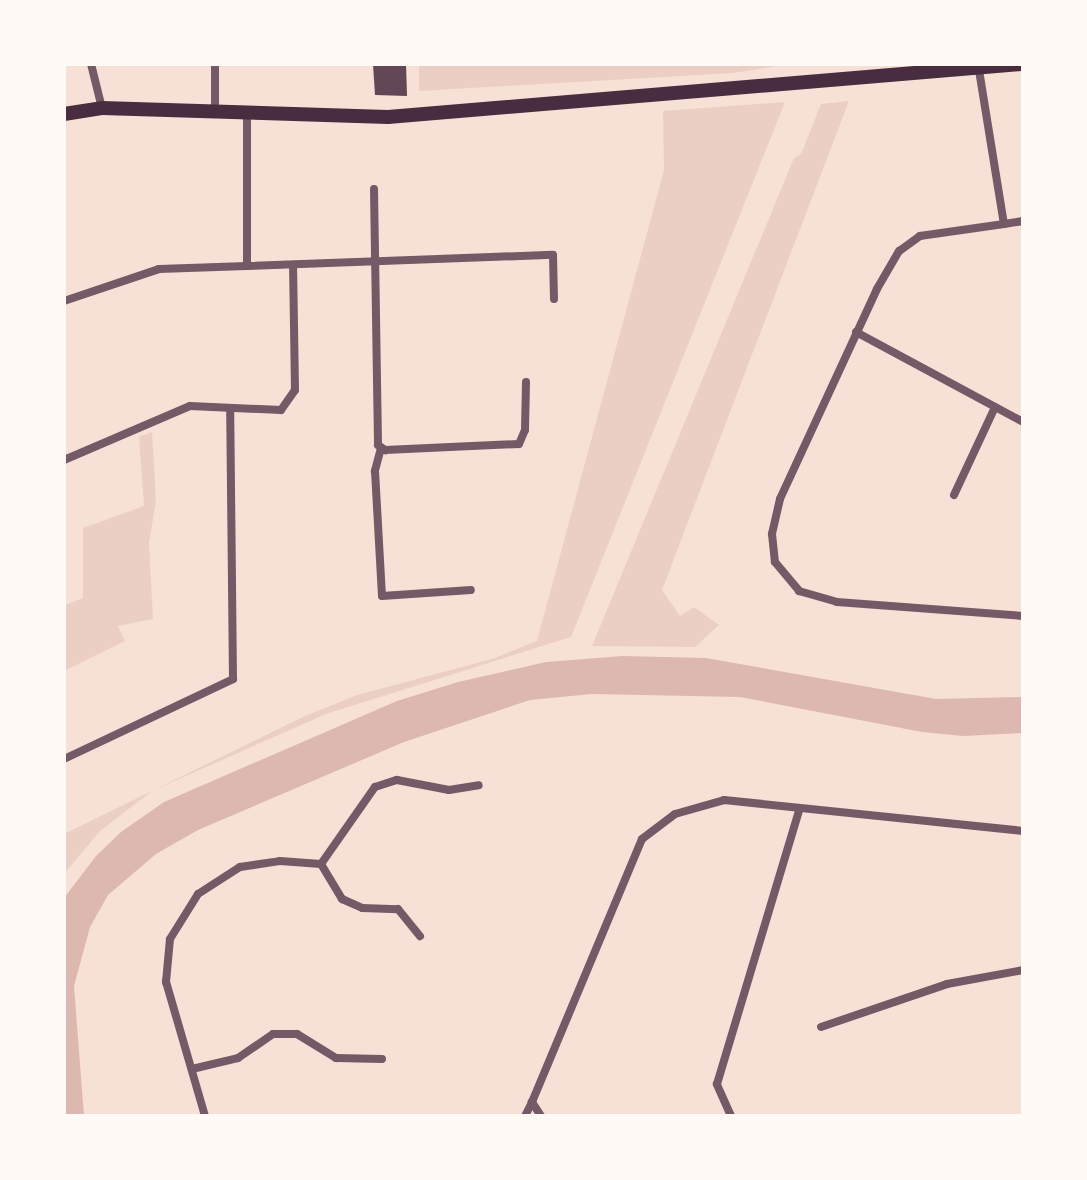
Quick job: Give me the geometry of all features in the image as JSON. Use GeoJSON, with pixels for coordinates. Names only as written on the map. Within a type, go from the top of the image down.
{"type":"FeatureCollection","features":[{"type":"Feature","properties":{"kind":"main road"},"geometry":{"type":"LineString","coordinates":[[64,114],[102,108],[388,117],[979,70],[1021,64]]}},
{"type":"Feature","properties":{"kind":"street"},"geometry":{"type":"LineString","coordinates":[[91,64],[102,108]]}},
{"type":"Feature","properties":{"kind":"street"},"geometry":{"type":"LineString","coordinates":[[215,64],[215,111]]}},
{"type":"Feature","properties":{"kind":"street"},"geometry":{"type":"LineString","coordinates":[[979,70],[1004,224]]}},
{"type":"Feature","properties":{"kind":"street"},"geometry":{"type":"LineString","coordinates":[[247,113],[247,266]]}},
{"type":"Feature","properties":{"kind":"street"},"geometry":{"type":"LineString","coordinates":[[374,189],[376,439],[381,448],[375,471],[382,596],[471,590]]}},
{"type":"Feature","properties":{"kind":"street"},"geometry":{"type":"LineString","coordinates":[[1023,221],[920,236],[899,251],[856,332],[780,499],[772,534],[775,562],[799,591],[837,602],[1023,616]]}},
{"type":"Feature","properties":{"kind":"street"},"geometry":{"type":"LineString","coordinates":[[64,301],[159,269],[553,255],[554,299]]}},
{"type":"Feature","properties":{"kind":"street"},"geometry":{"type":"LineString","coordinates":[[64,460],[190,406],[281,410],[295,390],[293,265]]}},
{"type":"Feature","properties":{"kind":"street"},"geometry":{"type":"LineString","coordinates":[[856,332],[1023,422]]}},
{"type":"Feature","properties":{"kind":"street"},"geometry":{"type":"LineString","coordinates":[[381,448],[519,444],[525,430],[526,382]]}},
{"type":"Feature","properties":{"kind":"street"},"geometry":{"type":"LineString","coordinates":[[954,495],[995,407]]}},
{"type":"Feature","properties":{"kind":"street"},"geometry":{"type":"LineString","coordinates":[[64,759],[233,679],[230,408]]}},
{"type":"Feature","properties":{"kind":"street"},"geometry":{"type":"LineString","coordinates":[[321,864],[375,787],[397,780],[449,790],[479,785]]}},
{"type":"Feature","properties":{"kind":"street"},"geometry":{"type":"LineString","coordinates":[[525,1116],[642,839],[675,814],[724,800],[1023,831]]}},
{"type":"Feature","properties":{"kind":"street"},"geometry":{"type":"LineString","coordinates":[[731,1116],[717,1084],[799,810]]}},
{"type":"Feature","properties":{"kind":"street"},"geometry":{"type":"LineString","coordinates":[[205,1116],[166,982],[170,939],[198,894],[240,867],[280,861],[321,864]]}},
{"type":"Feature","properties":{"kind":"street"},"geometry":{"type":"LineString","coordinates":[[321,864],[342,899],[362,908],[398,909],[420,936]]}},
{"type":"Feature","properties":{"kind":"street"},"geometry":{"type":"LineString","coordinates":[[821,1027],[947,984],[1023,970]]}},
{"type":"Feature","properties":{"kind":"street"},"geometry":{"type":"LineString","coordinates":[[192,1069],[238,1058],[273,1034],[297,1034],[336,1058],[382,1059]]}},
{"type":"Feature","properties":{"kind":"street"},"geometry":{"type":"LineString","coordinates":[[532,1102],[541,1116]]}},
{"type":"Feature","properties":{"kind":"shaded area"},"geometry":{"type":"Polygon","coordinates":[[[419,64],[791,64],[733,73],[419,91],[419,64]]]}},
{"type":"Feature","properties":{"kind":"shaded area"},"geometry":{"type":"Polygon","coordinates":[[[849,101],[662,590],[680,616],[694,607],[719,625],[695,647],[592,646],[794,158],[801,154],[821,104],[849,101]]]}},
{"type":"Feature","properties":{"kind":"shaded area"},"geometry":{"type":"Polygon","coordinates":[[[785,102],[571,637],[326,714],[152,791],[100,831],[64,874],[64,834],[305,716],[357,695],[492,659],[537,641],[664,170],[663,111],[785,102]]]}},
{"type":"Feature","properties":{"kind":"shaded area"},"geometry":{"type":"Polygon","coordinates":[[[152,432],[156,501],[149,543],[153,619],[118,626],[125,641],[64,671],[64,605],[83,598],[83,528],[144,506],[139,437],[152,432]]]}},
{"type":"Feature","properties":{"kind":"shaded area"},"geometry":{"type":"Polygon","coordinates":[[[623,656],[706,658],[936,699],[1023,697],[1023,733],[963,736],[922,732],[740,697],[592,694],[530,700],[404,742],[198,830],[156,854],[108,895],[90,927],[74,986],[84,1116],[64,1116],[64,898],[96,856],[121,832],[164,802],[397,701],[458,682],[546,662],[623,656]]]}},
{"type":"Feature","properties":{"kind":"building"},"geometry":{"type":"Polygon","coordinates":[[[373,64],[406,64],[407,96],[375,95],[373,64]]]}}]}
